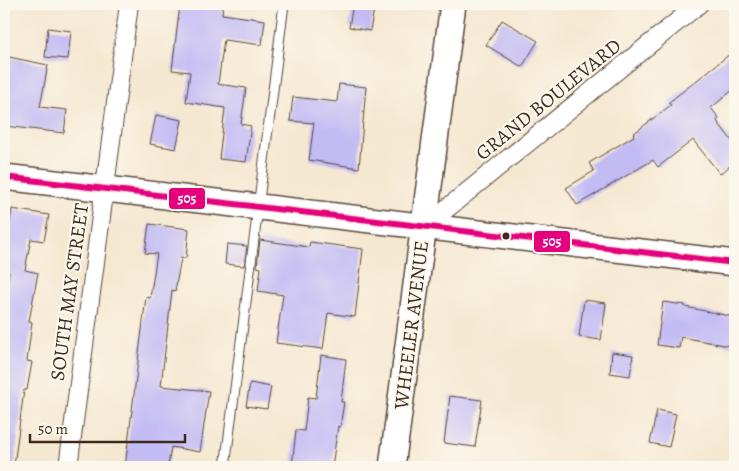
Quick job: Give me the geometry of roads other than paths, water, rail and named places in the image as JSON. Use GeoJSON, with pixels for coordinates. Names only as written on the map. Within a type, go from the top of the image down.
{"type":"FeatureCollection","features":[{"type":"Feature","properties":{"kind":"street","name":"SOUTH MAY STREET"},"geometry":{"type":"LineString","coordinates":[[68,467],[129,4]]}},
{"type":"Feature","properties":{"kind":"street","name":"WHEELER AVENUE"},"geometry":{"type":"LineString","coordinates":[[392,467],[453,4]]}},
{"type":"Feature","properties":{"kind":"street","name":"GRAND BOULEVARD"},"geometry":{"type":"LineString","coordinates":[[424,226],[699,4]]}},
{"type":"Feature","properties":{"kind":"street"},"geometry":{"type":"LineString","coordinates":[[4,176],[735,263]]}},
{"type":"Feature","properties":{"kind":"lane"},"geometry":{"type":"LineString","coordinates":[[225,467],[284,4]]}}]}
